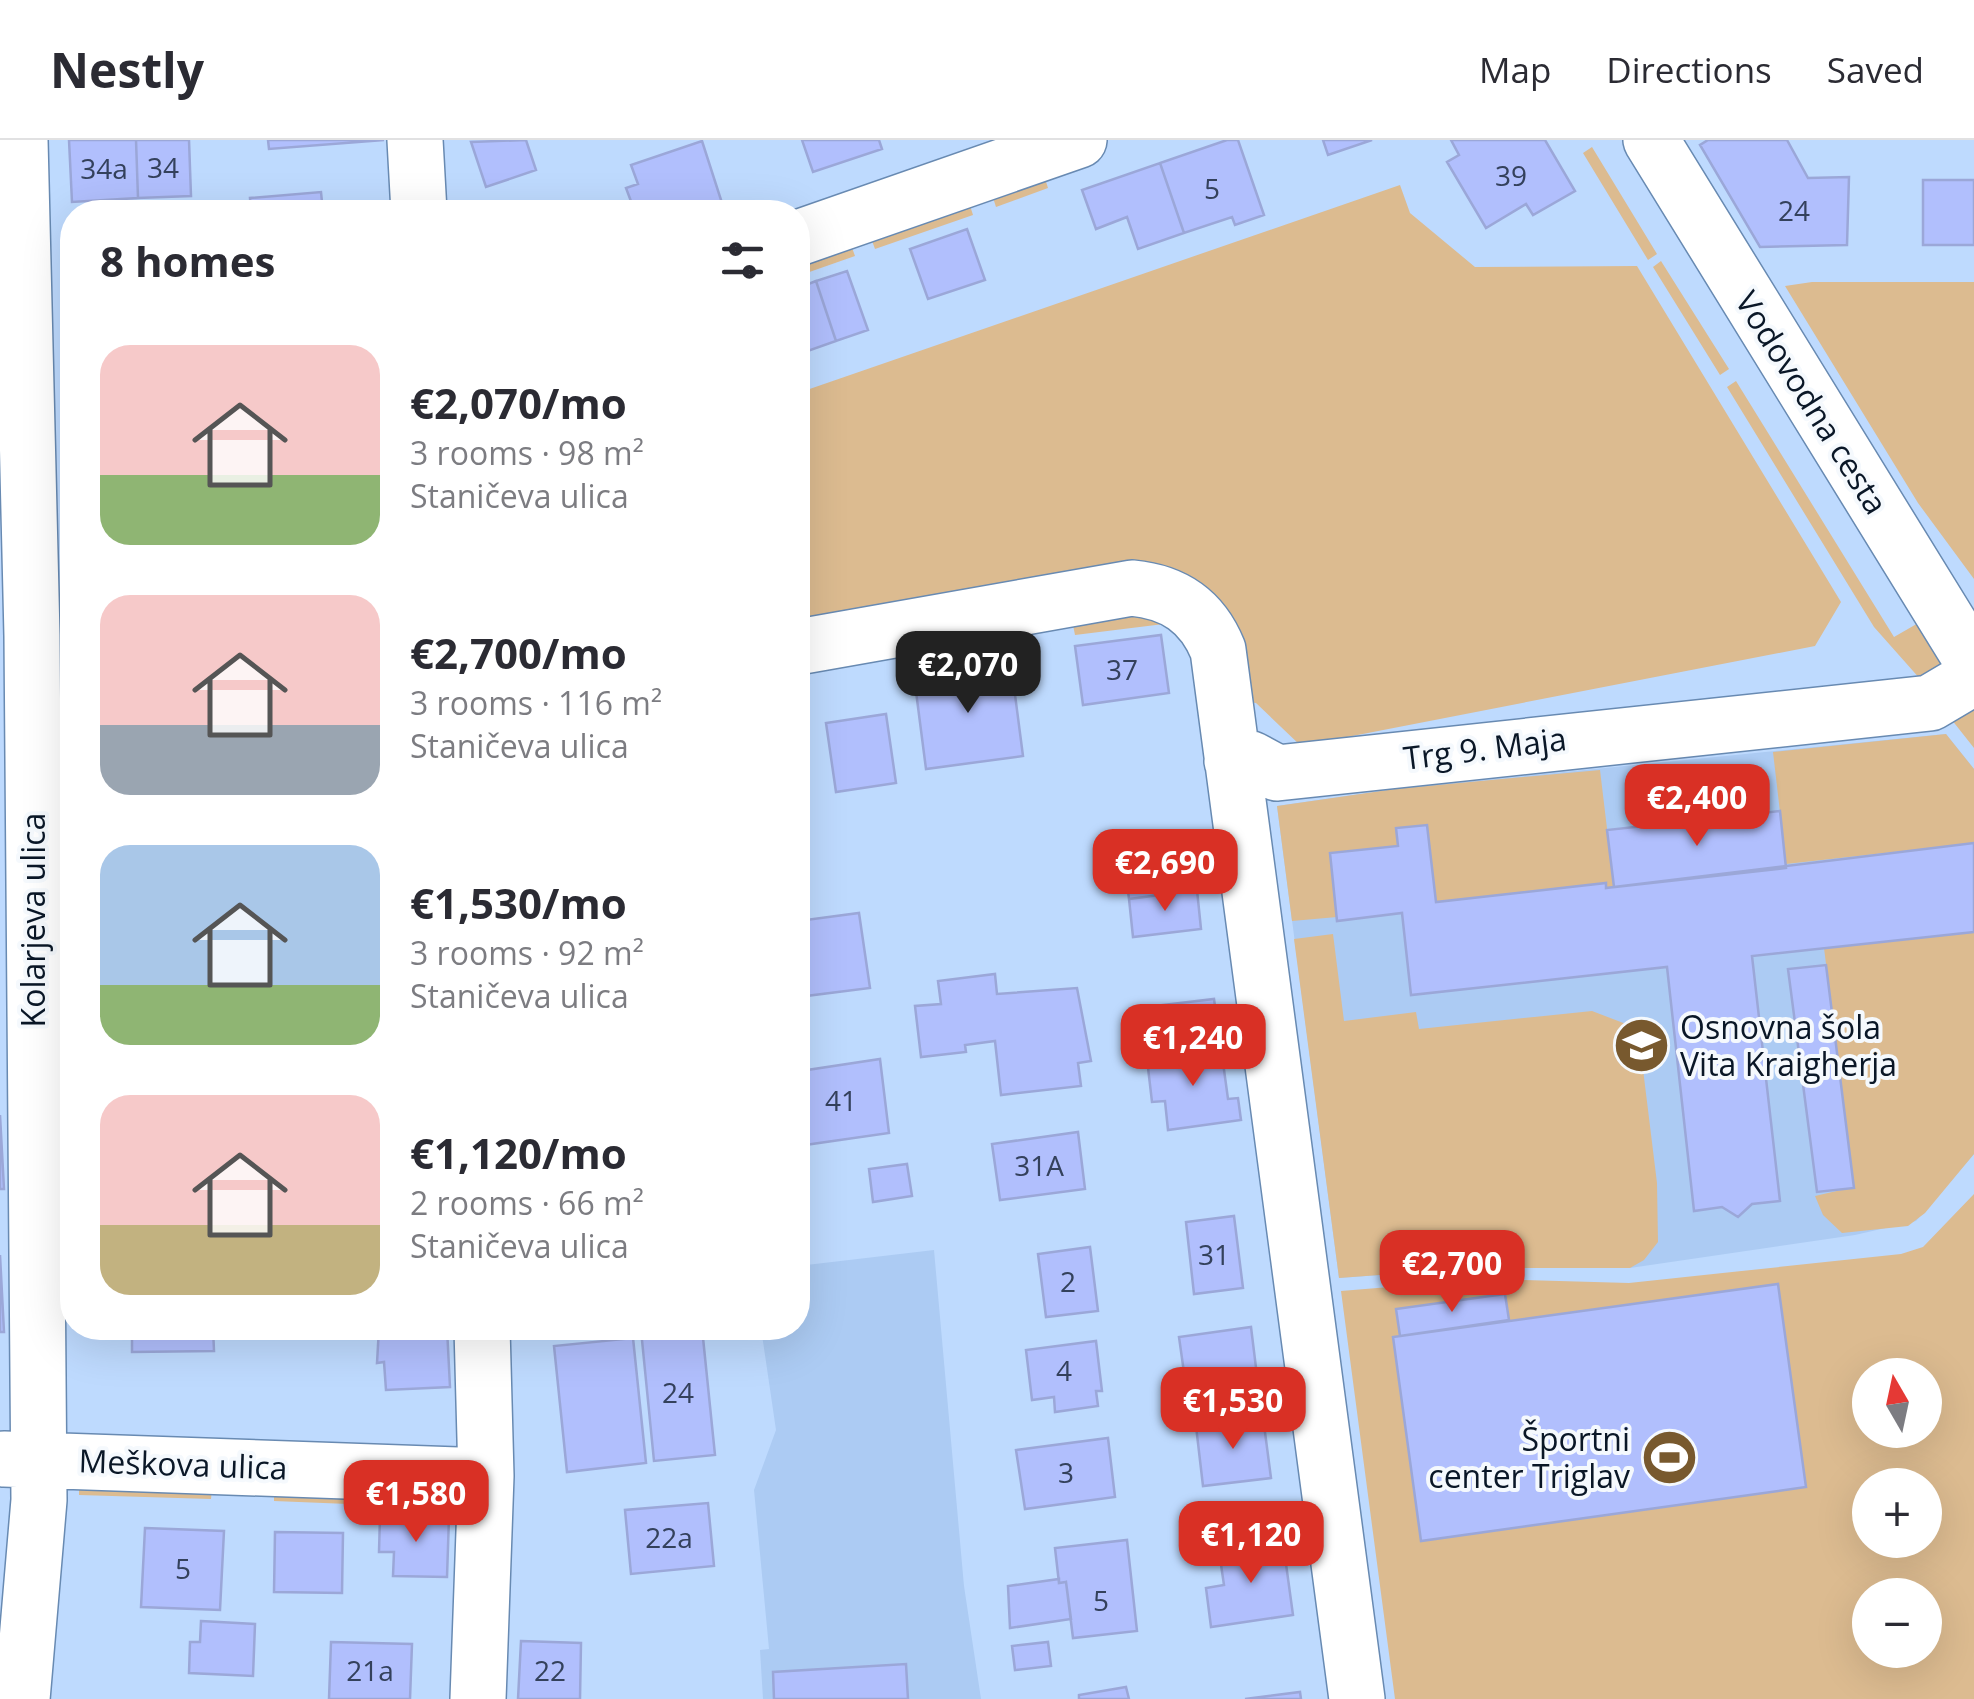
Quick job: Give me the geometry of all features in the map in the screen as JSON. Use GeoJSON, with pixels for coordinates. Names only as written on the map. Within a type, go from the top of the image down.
{"type":"FeatureCollection","features":[{"type":"Feature","properties":{"kind":"street","name":"Kolarjeva ulica"},"geometry":{"type":"LineString","coordinates":[[20,140],[16,671],[38,1399],[19,1460],[22,1699]]}},
{"type":"Feature","properties":{"kind":"street"},"geometry":{"type":"LineString","coordinates":[[415,140],[418,200]]}},
{"type":"Feature","properties":{"kind":"street"},"geometry":{"type":"LineString","coordinates":[[810,234],[1080,140]]}},
{"type":"Feature","properties":{"kind":"street","name":"Vodovodna cesta"},"geometry":{"type":"LineString","coordinates":[[1651,140],[1974,664]]}},
{"type":"Feature","properties":{"kind":"street"},"geometry":{"type":"LineString","coordinates":[[810,645],[1132,588],[1174,597],[1194,611],[1218,650],[1357,1699]]}},
{"type":"Feature","properties":{"kind":"street","name":"Trg 9. Maja"},"geometry":{"type":"LineString","coordinates":[[1232,761],[1250,759],[1277,773],[1930,703],[1974,677]]}},
{"type":"Feature","properties":{"kind":"street"},"geometry":{"type":"LineString","coordinates":[[478,1699],[486,1476],[482,1340]]}},
{"type":"Feature","properties":{"kind":"street","name":"Meškova ulica"},"geometry":{"type":"LineString","coordinates":[[19,1460],[486,1476]]}},
{"type":"Feature","properties":{"kind":"shaded area"},"geometry":{"type":"Polygon","coordinates":[[[1592,147],[1657,254],[1648,260],[1583,153],[1592,147]]]}},
{"type":"Feature","properties":{"kind":"shaded area"},"geometry":{"type":"Polygon","coordinates":[[[1041,166],[1048,188],[996,207],[989,185],[1041,166]]]}},
{"type":"Feature","properties":{"kind":"shaded area"},"geometry":{"type":"Polygon","coordinates":[[[1400,185],[1410,213],[1475,267],[1637,266],[1841,602],[1815,646],[1301,746],[1256,703],[1242,701],[1205,600],[810,630],[810,389],[1400,185]]]}},
{"type":"Feature","properties":{"kind":"shaded area"},"geometry":{"type":"Polygon","coordinates":[[[966,193],[973,215],[875,249],[867,227],[966,193]]]}},
{"type":"Feature","properties":{"kind":"shaded area"},"geometry":{"type":"Polygon","coordinates":[[[847,234],[855,256],[810,272],[810,247],[847,234]]]}},
{"type":"Feature","properties":{"kind":"shaded area"},"geometry":{"type":"Polygon","coordinates":[[[1661,261],[1729,369],[1720,375],[1653,267],[1661,261]]]}},
{"type":"Feature","properties":{"kind":"shaded area"},"geometry":{"type":"Polygon","coordinates":[[[1812,282],[1974,282],[1974,579],[1918,503],[1785,286],[1812,282]]]}},
{"type":"Feature","properties":{"kind":"shaded area"},"geometry":{"type":"Polygon","coordinates":[[[1736,381],[1894,637],[1927,618],[1960,672],[1929,689],[1874,627],[1727,387],[1736,381]]]}},
{"type":"Feature","properties":{"kind":"shaded area"},"geometry":{"type":"Polygon","coordinates":[[[1138,605],[1180,622],[1075,635],[1071,615],[1138,605]]]}},
{"type":"Feature","properties":{"kind":"shaded area"},"geometry":{"type":"Polygon","coordinates":[[[1974,693],[1974,748],[1944,710],[1974,693]]]}},
{"type":"Feature","properties":{"kind":"shaded area","name":"Osnovna šola Vita Kraigherja"},"geometry":{"type":"Polygon","coordinates":[[[1946,734],[1974,769],[1974,1154],[1916,1221],[1855,1235],[1630,1268],[1474,1268],[1339,1278],[1277,806],[1395,789],[1946,734]]]}},
{"type":"Feature","properties":{"kind":"shaded area"},"geometry":{"type":"Polygon","coordinates":[[[1946,734],[1974,769],[1974,843],[1786,864],[1773,752],[1946,734]]]}},
{"type":"Feature","properties":{"kind":"shaded area"},"geometry":{"type":"Polygon","coordinates":[[[1600,770],[1614,887],[1606,888],[1606,884],[1436,902],[1426,825],[1397,828],[1398,846],[1330,853],[1337,917],[1292,921],[1277,806],[1395,789],[1600,770]]]}},
{"type":"Feature","properties":{"kind":"shaded area"},"geometry":{"type":"Polygon","coordinates":[[[1974,932],[1974,1154],[1925,1213],[1908,1226],[1842,1233],[1823,1215],[1815,1196],[1854,1187],[1824,948],[1974,932]]]}},
{"type":"Feature","properties":{"kind":"shaded area"},"geometry":{"type":"Polygon","coordinates":[[[1333,934],[1344,1021],[1416,1012],[1419,1029],[1592,1011],[1626,1024],[1641,1053],[1657,1183],[1658,1242],[1644,1260],[1630,1268],[1474,1268],[1339,1278],[1294,939],[1333,934]]]}},
{"type":"Feature","properties":{"kind":"shaded area","name":"Športni center Triglav"},"geometry":{"type":"Polygon","coordinates":[[[1974,1194],[1974,1699],[1395,1699],[1341,1291],[1486,1279],[1629,1283],[1901,1254],[1923,1247],[1974,1194]]]}},
{"type":"Feature","properties":{"kind":"shaded area"},"geometry":{"type":"Polygon","coordinates":[[[934,1250],[964,1586],[981,1699],[763,1699],[760,1650],[769,1649],[754,1490],[776,1430],[763,1340],[810,1340],[810,1265],[934,1250]]]}},
{"type":"Feature","properties":{"kind":"shaded area"},"geometry":{"type":"Polygon","coordinates":[[[79,1488],[212,1489],[211,1499],[79,1495],[79,1488]]]}},
{"type":"Feature","properties":{"kind":"shaded area"},"geometry":{"type":"Polygon","coordinates":[[[274,1491],[447,1501],[447,1508],[274,1501],[274,1491]]]}},
{"type":"Feature","properties":{"kind":"building"},"geometry":{"type":"Polygon","coordinates":[[[69,140],[136,140],[138,198],[72,200],[69,140]]]}},
{"type":"Feature","properties":{"kind":"building"},"geometry":{"type":"Polygon","coordinates":[[[136,140],[189,140],[191,196],[138,198],[136,140]]]}},
{"type":"Feature","properties":{"kind":"building"},"geometry":{"type":"Polygon","coordinates":[[[268,140],[384,140],[269,149],[268,140]]]}},
{"type":"Feature","properties":{"kind":"building"},"geometry":{"type":"Polygon","coordinates":[[[526,140],[536,170],[486,187],[471,142],[526,140]]]}},
{"type":"Feature","properties":{"kind":"building"},"geometry":{"type":"Polygon","coordinates":[[[802,140],[879,140],[882,149],[813,172],[802,140]]]}},
{"type":"Feature","properties":{"kind":"building"},"geometry":{"type":"Polygon","coordinates":[[[1227,140],[1238,140],[1264,215],[1235,225],[1232,217],[1184,233],[1160,163],[1227,140]]]}},
{"type":"Feature","properties":{"kind":"building"},"geometry":{"type":"Polygon","coordinates":[[[1323,140],[1372,140],[1328,155],[1323,140]]]}},
{"type":"Feature","properties":{"kind":"building"},"geometry":{"type":"Polygon","coordinates":[[[1451,140],[1545,140],[1575,191],[1533,215],[1526,204],[1486,228],[1447,162],[1459,155],[1451,140]]]}},
{"type":"Feature","properties":{"kind":"building"},"geometry":{"type":"Polygon","coordinates":[[[1708,140],[1787,140],[1808,178],[1849,177],[1847,245],[1760,247],[1700,145],[1708,140]]]}},
{"type":"Feature","properties":{"kind":"building"},"geometry":{"type":"Polygon","coordinates":[[[702,141],[721,200],[630,200],[626,188],[638,184],[631,165],[702,141]]]}},
{"type":"Feature","properties":{"kind":"building"},"geometry":{"type":"Polygon","coordinates":[[[1160,163],[1184,233],[1138,249],[1127,217],[1096,229],[1082,190],[1160,163]]]}},
{"type":"Feature","properties":{"kind":"building"},"geometry":{"type":"Polygon","coordinates":[[[1923,180],[1974,180],[1974,245],[1923,245],[1923,180]]]}},
{"type":"Feature","properties":{"kind":"building"},"geometry":{"type":"Polygon","coordinates":[[[321,192],[322,200],[250,200],[321,192]]]}},
{"type":"Feature","properties":{"kind":"building"},"geometry":{"type":"Polygon","coordinates":[[[967,229],[985,280],[928,299],[910,249],[967,229]]]}},
{"type":"Feature","properties":{"kind":"building"},"geometry":{"type":"Polygon","coordinates":[[[847,271],[868,330],[836,341],[816,281],[847,271]]]}},
{"type":"Feature","properties":{"kind":"building"},"geometry":{"type":"Polygon","coordinates":[[[816,281],[836,341],[810,350],[810,283],[816,281]]]}},
{"type":"Feature","properties":{"kind":"building"},"geometry":{"type":"Polygon","coordinates":[[[1161,635],[1169,693],[1083,705],[1075,646],[1161,635]]]}},
{"type":"Feature","properties":{"kind":"building"},"geometry":{"type":"Polygon","coordinates":[[[1011,664],[1023,756],[926,769],[914,676],[1011,664]]]}},
{"type":"Feature","properties":{"kind":"building"},"geometry":{"type":"Polygon","coordinates":[[[886,714],[896,783],[836,792],[826,723],[886,714]]]}},
{"type":"Feature","properties":{"kind":"building"},"geometry":{"type":"Polygon","coordinates":[[[1780,811],[1786,868],[1614,887],[1607,830],[1780,811]]]}},
{"type":"Feature","properties":{"kind":"building"},"geometry":{"type":"Polygon","coordinates":[[[1427,825],[1436,902],[1606,883],[1606,888],[1974,843],[1974,932],[1752,956],[1780,1201],[1752,1204],[1738,1217],[1722,1207],[1694,1211],[1667,967],[1411,995],[1402,913],[1337,921],[1330,853],[1398,846],[1396,828],[1427,825]]]}},
{"type":"Feature","properties":{"kind":"building"},"geometry":{"type":"Polygon","coordinates":[[[1192,850],[1197,890],[1129,899],[1124,858],[1192,850]]]}},
{"type":"Feature","properties":{"kind":"building"},"geometry":{"type":"Polygon","coordinates":[[[1197,890],[1201,929],[1133,937],[1129,899],[1197,890]]]}},
{"type":"Feature","properties":{"kind":"building"},"geometry":{"type":"Polygon","coordinates":[[[859,913],[870,988],[810,996],[810,919],[859,913]]]}},
{"type":"Feature","properties":{"kind":"building"},"geometry":{"type":"Polygon","coordinates":[[[1826,965],[1854,1188],[1817,1192],[1788,969],[1826,965]]]}},
{"type":"Feature","properties":{"kind":"building"},"geometry":{"type":"Polygon","coordinates":[[[995,974],[997,994],[1077,988],[1091,1061],[1078,1063],[1081,1086],[1001,1095],[995,1041],[965,1045],[966,1052],[921,1057],[915,1006],[941,1004],[938,981],[995,974]]]}},
{"type":"Feature","properties":{"kind":"building"},"geometry":{"type":"Polygon","coordinates":[[[1214,999],[1221,1048],[1160,1056],[1154,1006],[1214,999]]]}},
{"type":"Feature","properties":{"kind":"building"},"geometry":{"type":"Polygon","coordinates":[[[1221,1048],[1228,1099],[1238,1098],[1241,1120],[1168,1130],[1165,1101],[1152,1102],[1147,1059],[1221,1048]]]}},
{"type":"Feature","properties":{"kind":"building"},"geometry":{"type":"Polygon","coordinates":[[[880,1059],[889,1133],[810,1144],[810,1070],[880,1059]]]}},
{"type":"Feature","properties":{"kind":"building"},"geometry":{"type":"Polygon","coordinates":[[[0,1115],[4,1189],[0,1189],[0,1115]]]}},
{"type":"Feature","properties":{"kind":"building"},"geometry":{"type":"Polygon","coordinates":[[[1078,1132],[1085,1189],[1000,1200],[992,1144],[1078,1132]]]}},
{"type":"Feature","properties":{"kind":"building"},"geometry":{"type":"Polygon","coordinates":[[[907,1164],[912,1196],[873,1202],[869,1169],[907,1164]]]}},
{"type":"Feature","properties":{"kind":"building"},"geometry":{"type":"Polygon","coordinates":[[[1234,1216],[1243,1288],[1194,1294],[1186,1222],[1234,1216]]]}},
{"type":"Feature","properties":{"kind":"building"},"geometry":{"type":"Polygon","coordinates":[[[1090,1247],[1098,1311],[1046,1317],[1038,1254],[1090,1247]]]}},
{"type":"Feature","properties":{"kind":"building"},"geometry":{"type":"Polygon","coordinates":[[[0,1255],[4,1332],[0,1332],[0,1255]]]}},
{"type":"Feature","properties":{"kind":"building"},"geometry":{"type":"Polygon","coordinates":[[[1778,1284],[1806,1487],[1421,1541],[1393,1337],[1778,1284]]]}},
{"type":"Feature","properties":{"kind":"building"},"geometry":{"type":"Polygon","coordinates":[[[1505,1294],[1509,1320],[1400,1336],[1396,1309],[1505,1294]]]}},
{"type":"Feature","properties":{"kind":"building"},"geometry":{"type":"Polygon","coordinates":[[[1251,1327],[1258,1384],[1187,1394],[1179,1337],[1251,1327]]]}},
{"type":"Feature","properties":{"kind":"building"},"geometry":{"type":"Polygon","coordinates":[[[132,1340],[214,1340],[214,1351],[132,1352],[132,1340]]]}},
{"type":"Feature","properties":{"kind":"building"},"geometry":{"type":"Polygon","coordinates":[[[378,1340],[448,1340],[450,1387],[386,1390],[384,1362],[377,1363],[378,1340]]]}},
{"type":"Feature","properties":{"kind":"building"},"geometry":{"type":"Polygon","coordinates":[[[633,1340],[646,1463],[567,1472],[554,1346],[633,1340]]]}},
{"type":"Feature","properties":{"kind":"building"},"geometry":{"type":"Polygon","coordinates":[[[642,1340],[703,1340],[715,1455],[654,1461],[642,1340]]]}},
{"type":"Feature","properties":{"kind":"building"},"geometry":{"type":"Polygon","coordinates":[[[1096,1341],[1102,1391],[1096,1391],[1098,1406],[1055,1412],[1054,1397],[1032,1400],[1026,1350],[1096,1341]]]}},
{"type":"Feature","properties":{"kind":"building"},"geometry":{"type":"Polygon","coordinates":[[[1263,1417],[1271,1478],[1203,1486],[1196,1426],[1263,1417]]]}},
{"type":"Feature","properties":{"kind":"building"},"geometry":{"type":"Polygon","coordinates":[[[1108,1438],[1115,1497],[1025,1509],[1016,1450],[1108,1438]]]}},
{"type":"Feature","properties":{"kind":"building"},"geometry":{"type":"Polygon","coordinates":[[[708,1503],[714,1566],[631,1574],[625,1510],[708,1503]]]}},
{"type":"Feature","properties":{"kind":"building"},"geometry":{"type":"Polygon","coordinates":[[[380,1516],[449,1517],[447,1577],[393,1576],[394,1552],[379,1552],[380,1516]]]}},
{"type":"Feature","properties":{"kind":"building"},"geometry":{"type":"Polygon","coordinates":[[[145,1528],[224,1531],[220,1610],[141,1607],[145,1528]]]}},
{"type":"Feature","properties":{"kind":"building"},"geometry":{"type":"Polygon","coordinates":[[[275,1532],[343,1533],[342,1593],[274,1592],[275,1532]]]}},
{"type":"Feature","properties":{"kind":"building"},"geometry":{"type":"Polygon","coordinates":[[[1127,1540],[1137,1631],[1073,1638],[1066,1582],[1059,1583],[1055,1548],[1127,1540]]]}},
{"type":"Feature","properties":{"kind":"building"},"geometry":{"type":"Polygon","coordinates":[[[1283,1542],[1293,1615],[1211,1627],[1206,1588],[1224,1585],[1219,1551],[1283,1542]]]}},
{"type":"Feature","properties":{"kind":"building"},"geometry":{"type":"Polygon","coordinates":[[[1059,1579],[1059,1583],[1066,1582],[1071,1619],[1010,1628],[1008,1586],[1059,1579]]]}},
{"type":"Feature","properties":{"kind":"building"},"geometry":{"type":"Polygon","coordinates":[[[201,1621],[255,1624],[253,1676],[189,1673],[190,1642],[200,1642],[201,1621]]]}},
{"type":"Feature","properties":{"kind":"building"},"geometry":{"type":"Polygon","coordinates":[[[521,1641],[581,1643],[580,1699],[518,1699],[521,1641]]]}},
{"type":"Feature","properties":{"kind":"building"},"geometry":{"type":"Polygon","coordinates":[[[331,1642],[412,1644],[410,1699],[329,1699],[331,1642]]]}},
{"type":"Feature","properties":{"kind":"building"},"geometry":{"type":"Polygon","coordinates":[[[1048,1642],[1051,1666],[1015,1670],[1012,1646],[1048,1642]]]}},
{"type":"Feature","properties":{"kind":"building"},"geometry":{"type":"Polygon","coordinates":[[[906,1664],[908,1699],[774,1699],[773,1672],[906,1664]]]}},
{"type":"Feature","properties":{"kind":"building"},"geometry":{"type":"Polygon","coordinates":[[[1126,1687],[1129,1699],[1079,1699],[1079,1695],[1126,1687]]]}},
{"type":"Feature","properties":{"kind":"building"},"geometry":{"type":"Polygon","coordinates":[[[1300,1692],[1301,1699],[1245,1699],[1300,1692]]]}},
{"type":"Feature","properties":{"kind":"place","name":"Osnovna šola Vita Kraigherja"},"geometry":{"type":"Point","coordinates":[1641,1046]}},
{"type":"Feature","properties":{"kind":"place","name":"Športni center Triglav"},"geometry":{"type":"Point","coordinates":[1669,1458]}}]}
